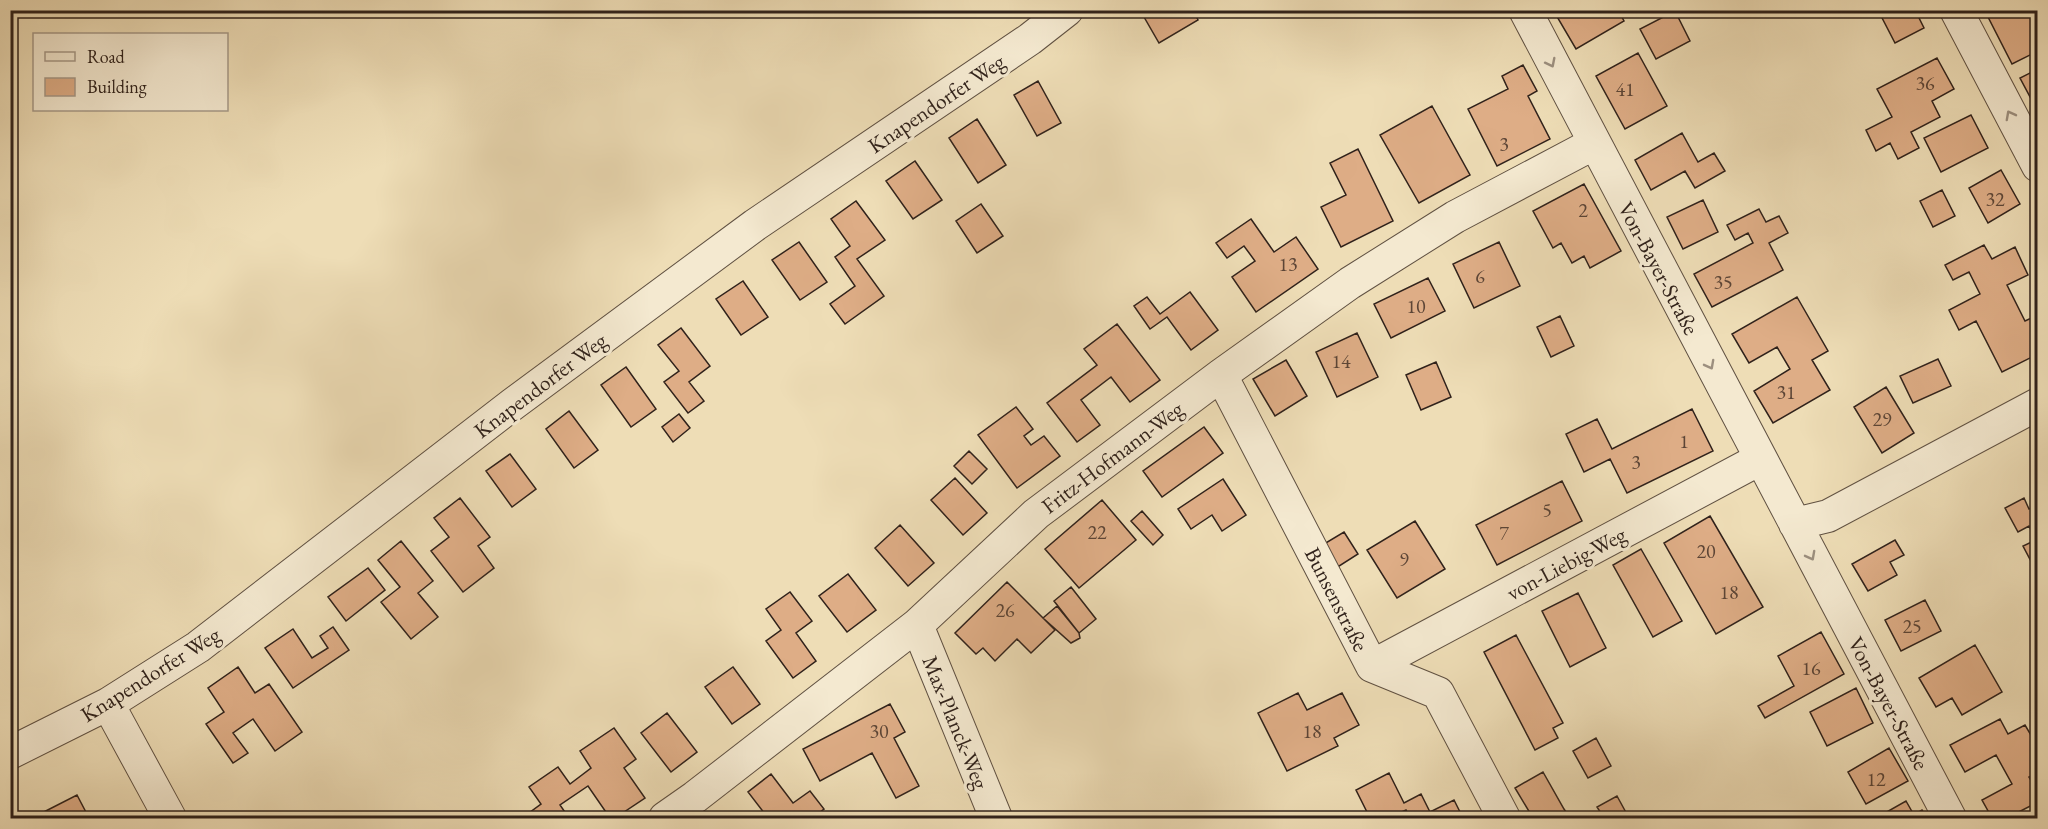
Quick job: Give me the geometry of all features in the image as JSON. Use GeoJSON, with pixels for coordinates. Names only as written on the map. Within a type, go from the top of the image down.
{"type":"FeatureCollection","features":[{"type":"Feature","properties":{"kind":"street","name":"Knapendorfer Weg"},"geometry":{"type":"LineString","coordinates":[[10,753],[108,704],[198,647],[513,404],[755,225],[1030,39],[1067,10]]}},
{"type":"Feature","properties":{"kind":"street","name":"Von-Bayer-Straße"},"geometry":{"type":"LineString","coordinates":[[1524,10],[1950,819]]}},
{"type":"Feature","properties":{"kind":"street"},"geometry":{"type":"LineString","coordinates":[[1956,10],[2037,166]]}},
{"type":"Feature","properties":{"kind":"street","name":"Fritz-Hofmann-Weg"},"geometry":{"type":"LineString","coordinates":[[665,819],[917,625],[1036,514],[1221,375],[1350,283],[1455,217],[1593,144]]}},
{"type":"Feature","properties":{"kind":"street","name":"Bunsenstraße"},"geometry":{"type":"LineString","coordinates":[[1221,375],[1372,666],[1438,693],[1504,819]]}},
{"type":"Feature","properties":{"kind":"street"},"geometry":{"type":"LineString","coordinates":[[1795,524],[1828,516],[2037,404]]}},
{"type":"Feature","properties":{"kind":"street","name":"von-Liebig-Weg"},"geometry":{"type":"LineString","coordinates":[[1372,666],[1760,459]]}},
{"type":"Feature","properties":{"kind":"street","name":"Max-Planck-Weg"},"geometry":{"type":"LineString","coordinates":[[917,625],[996,819]]}},
{"type":"Feature","properties":{"kind":"street"},"geometry":{"type":"LineString","coordinates":[[108,704],[170,819]]}},
{"type":"Feature","properties":{"kind":"building"},"geometry":{"type":"Polygon","coordinates":[[[1140,10],[1193,10],[1198,20],[1159,43],[1140,10]]]}},
{"type":"Feature","properties":{"kind":"building"},"geometry":{"type":"Polygon","coordinates":[[[1563,10],[1618,10],[1624,21],[1576,49],[1556,15],[1563,10]]]}},
{"type":"Feature","properties":{"kind":"building"},"geometry":{"type":"Polygon","coordinates":[[[1882,10],[1915,10],[1924,28],[1895,43],[1879,12],[1882,10]]]}},
{"type":"Feature","properties":{"kind":"building"},"geometry":{"type":"Polygon","coordinates":[[[1992,10],[2038,10],[2038,51],[2012,64],[1986,13],[1992,10]]]}},
{"type":"Feature","properties":{"kind":"building"},"geometry":{"type":"Polygon","coordinates":[[[1675,11],[1690,41],[1656,59],[1640,29],[1675,11]]]}},
{"type":"Feature","properties":{"kind":"building"},"geometry":{"type":"Polygon","coordinates":[[[1638,53],[1667,106],[1625,129],[1596,76],[1638,53]]]}},
{"type":"Feature","properties":{"kind":"building"},"geometry":{"type":"Polygon","coordinates":[[[1937,58],[1954,89],[1932,101],[1940,117],[1911,132],[1919,148],[1898,159],[1890,143],[1876,151],[1866,130],[1892,117],[1877,89],[1937,58]]]}},
{"type":"Feature","properties":{"kind":"building"},"geometry":{"type":"Polygon","coordinates":[[[1523,65],[1537,91],[1528,96],[1550,139],[1497,166],[1468,109],[1508,89],[1502,76],[1523,65]]]}},
{"type":"Feature","properties":{"kind":"building"},"geometry":{"type":"Polygon","coordinates":[[[2038,69],[2038,112],[2020,78],[2038,69]]]}},
{"type":"Feature","properties":{"kind":"building"},"geometry":{"type":"Polygon","coordinates":[[[1038,81],[1061,123],[1037,136],[1014,95],[1038,81]]]}},
{"type":"Feature","properties":{"kind":"building"},"geometry":{"type":"Polygon","coordinates":[[[1432,106],[1470,175],[1419,203],[1380,135],[1432,106]]]}},
{"type":"Feature","properties":{"kind":"building"},"geometry":{"type":"Polygon","coordinates":[[[1971,115],[1988,148],[1941,172],[1924,138],[1971,115]]]}},
{"type":"Feature","properties":{"kind":"building"},"geometry":{"type":"Polygon","coordinates":[[[977,119],[1006,165],[978,183],[949,138],[977,119]]]}},
{"type":"Feature","properties":{"kind":"building"},"geometry":{"type":"Polygon","coordinates":[[[1682,133],[1698,162],[1714,153],[1725,171],[1695,188],[1685,171],[1651,190],[1635,160],[1682,133]]]}},
{"type":"Feature","properties":{"kind":"building"},"geometry":{"type":"Polygon","coordinates":[[[1358,149],[1393,221],[1341,247],[1321,207],[1346,195],[1330,163],[1358,149]]]}},
{"type":"Feature","properties":{"kind":"building"},"geometry":{"type":"Polygon","coordinates":[[[915,161],[942,200],[913,219],[886,181],[915,161]]]}},
{"type":"Feature","properties":{"kind":"building"},"geometry":{"type":"Polygon","coordinates":[[[2001,170],[2020,204],[1988,223],[1969,188],[2001,170]]]}},
{"type":"Feature","properties":{"kind":"building"},"geometry":{"type":"Polygon","coordinates":[[[1584,184],[1621,251],[1590,268],[1584,256],[1572,263],[1561,243],[1553,248],[1533,211],[1584,184]]]}},
{"type":"Feature","properties":{"kind":"building"},"geometry":{"type":"Polygon","coordinates":[[[1942,190],[1955,216],[1933,227],[1920,201],[1942,190]]]}},
{"type":"Feature","properties":{"kind":"building"},"geometry":{"type":"Polygon","coordinates":[[[1703,200],[1718,232],[1683,249],[1667,217],[1703,200]]]}},
{"type":"Feature","properties":{"kind":"building"},"geometry":{"type":"Polygon","coordinates":[[[856,201],[885,240],[857,259],[884,296],[845,324],[830,304],[855,286],[835,257],[850,246],[831,219],[856,201]]]}},
{"type":"Feature","properties":{"kind":"building"},"geometry":{"type":"Polygon","coordinates":[[[981,204],[1003,236],[977,253],[956,221],[981,204]]]}},
{"type":"Feature","properties":{"kind":"building"},"geometry":{"type":"Polygon","coordinates":[[[1759,209],[1766,222],[1779,216],[1788,233],[1769,243],[1783,270],[1712,307],[1694,274],[1753,243],[1748,233],[1735,240],[1727,225],[1759,209]]]}},
{"type":"Feature","properties":{"kind":"building"},"geometry":{"type":"Polygon","coordinates":[[[1251,219],[1274,252],[1296,237],[1318,269],[1256,312],[1232,277],[1255,261],[1244,246],[1227,258],[1216,243],[1251,219]]]}},
{"type":"Feature","properties":{"kind":"building"},"geometry":{"type":"Polygon","coordinates":[[[799,242],[827,282],[800,300],[772,260],[799,242]]]}},
{"type":"Feature","properties":{"kind":"building"},"geometry":{"type":"Polygon","coordinates":[[[1499,242],[1520,286],[1474,308],[1453,264],[1499,242]]]}},
{"type":"Feature","properties":{"kind":"building"},"geometry":{"type":"Polygon","coordinates":[[[1984,245],[1992,259],[2015,247],[2028,275],[2007,285],[2025,321],[2038,315],[2038,354],[2002,372],[1976,321],[1959,330],[1949,310],[1980,294],[1969,272],[1953,280],[1945,265],[1984,245]]]}},
{"type":"Feature","properties":{"kind":"building"},"geometry":{"type":"Polygon","coordinates":[[[1428,278],[1445,311],[1391,338],[1374,304],[1428,278]]]}},
{"type":"Feature","properties":{"kind":"building"},"geometry":{"type":"Polygon","coordinates":[[[743,281],[768,317],[741,335],[716,299],[743,281]]]}},
{"type":"Feature","properties":{"kind":"building"},"geometry":{"type":"Polygon","coordinates":[[[1190,292],[1218,330],[1191,350],[1167,317],[1150,329],[1134,306],[1147,297],[1160,314],[1190,292]]]}},
{"type":"Feature","properties":{"kind":"building"},"geometry":{"type":"Polygon","coordinates":[[[1797,297],[1828,351],[1812,360],[1830,390],[1773,423],[1754,391],[1790,369],[1777,347],[1749,363],[1732,334],[1797,297]]]}},
{"type":"Feature","properties":{"kind":"building"},"geometry":{"type":"Polygon","coordinates":[[[1560,316],[1574,346],[1551,357],[1537,327],[1560,316]]]}},
{"type":"Feature","properties":{"kind":"building"},"geometry":{"type":"Polygon","coordinates":[[[1117,324],[1160,380],[1130,402],[1111,377],[1081,400],[1100,425],[1077,442],[1047,403],[1097,365],[1084,349],[1117,324]]]}},
{"type":"Feature","properties":{"kind":"building"},"geometry":{"type":"Polygon","coordinates":[[[681,328],[710,366],[689,382],[704,401],[688,413],[664,382],[679,371],[658,345],[681,328]]]}},
{"type":"Feature","properties":{"kind":"building"},"geometry":{"type":"Polygon","coordinates":[[[1357,333],[1378,377],[1337,397],[1316,352],[1357,333]]]}},
{"type":"Feature","properties":{"kind":"building"},"geometry":{"type":"Polygon","coordinates":[[[1938,359],[1951,386],[1913,403],[1900,376],[1938,359]]]}},
{"type":"Feature","properties":{"kind":"building"},"geometry":{"type":"Polygon","coordinates":[[[1286,360],[1307,396],[1275,416],[1253,379],[1286,360]]]}},
{"type":"Feature","properties":{"kind":"building"},"geometry":{"type":"Polygon","coordinates":[[[1436,362],[1451,397],[1421,410],[1406,375],[1436,362]]]}},
{"type":"Feature","properties":{"kind":"building"},"geometry":{"type":"Polygon","coordinates":[[[626,367],[656,409],[631,427],[601,385],[626,367]]]}},
{"type":"Feature","properties":{"kind":"building"},"geometry":{"type":"Polygon","coordinates":[[[1886,387],[1914,433],[1882,453],[1854,407],[1886,387]]]}},
{"type":"Feature","properties":{"kind":"building"},"geometry":{"type":"Polygon","coordinates":[[[1016,407],[1033,429],[1024,436],[1031,445],[1044,436],[1060,456],[1017,488],[978,435],[1016,407]]]}},
{"type":"Feature","properties":{"kind":"building"},"geometry":{"type":"Polygon","coordinates":[[[1692,409],[1713,451],[1627,493],[1610,459],[1584,472],[1566,434],[1597,419],[1612,449],[1692,409]]]}},
{"type":"Feature","properties":{"kind":"building"},"geometry":{"type":"Polygon","coordinates":[[[569,411],[598,450],[574,468],[546,429],[569,411]]]}},
{"type":"Feature","properties":{"kind":"building"},"geometry":{"type":"Polygon","coordinates":[[[679,414],[690,428],[673,442],[662,427],[679,414]]]}},
{"type":"Feature","properties":{"kind":"building"},"geometry":{"type":"Polygon","coordinates":[[[1204,427],[1223,453],[1162,497],[1143,471],[1204,427]]]}},
{"type":"Feature","properties":{"kind":"building"},"geometry":{"type":"Polygon","coordinates":[[[969,451],[987,469],[972,484],[954,466],[969,451]]]}},
{"type":"Feature","properties":{"kind":"building"},"geometry":{"type":"Polygon","coordinates":[[[510,454],[536,489],[512,507],[486,471],[510,454]]]}},
{"type":"Feature","properties":{"kind":"building"},"geometry":{"type":"Polygon","coordinates":[[[955,478],[987,513],[963,535],[931,500],[955,478]]]}},
{"type":"Feature","properties":{"kind":"building"},"geometry":{"type":"Polygon","coordinates":[[[1223,479],[1246,515],[1222,531],[1212,515],[1191,529],[1178,509],[1223,479]]]}},
{"type":"Feature","properties":{"kind":"building"},"geometry":{"type":"Polygon","coordinates":[[[1562,481],[1582,521],[1497,565],[1476,525],[1562,481]]]}},
{"type":"Feature","properties":{"kind":"building"},"geometry":{"type":"Polygon","coordinates":[[[460,498],[490,537],[478,546],[494,568],[463,592],[431,551],[449,537],[434,518],[460,498]]]}},
{"type":"Feature","properties":{"kind":"building"},"geometry":{"type":"Polygon","coordinates":[[[2024,498],[2029,509],[2038,505],[2038,563],[2033,565],[2023,546],[2036,540],[2029,526],[2018,532],[2005,508],[2024,498]]]}},
{"type":"Feature","properties":{"kind":"building"},"geometry":{"type":"Polygon","coordinates":[[[1102,500],[1136,540],[1079,588],[1045,549],[1102,500]]]}},
{"type":"Feature","properties":{"kind":"building"},"geometry":{"type":"Polygon","coordinates":[[[1142,511],[1163,535],[1153,545],[1131,521],[1142,511]]]}},
{"type":"Feature","properties":{"kind":"building"},"geometry":{"type":"Polygon","coordinates":[[[1710,516],[1763,607],[1716,634],[1664,543],[1710,516]]]}},
{"type":"Feature","properties":{"kind":"building"},"geometry":{"type":"Polygon","coordinates":[[[1415,521],[1445,569],[1397,598],[1367,550],[1415,521]]]}},
{"type":"Feature","properties":{"kind":"building"},"geometry":{"type":"Polygon","coordinates":[[[900,525],[934,563],[908,586],[875,548],[900,525]]]}},
{"type":"Feature","properties":{"kind":"building"},"geometry":{"type":"Polygon","coordinates":[[[1344,532],[1358,554],[1333,570],[1319,547],[1344,532]]]}},
{"type":"Feature","properties":{"kind":"building"},"geometry":{"type":"Polygon","coordinates":[[[1895,540],[1904,555],[1890,562],[1897,575],[1868,591],[1852,564],[1895,540]]]}},
{"type":"Feature","properties":{"kind":"building"},"geometry":{"type":"Polygon","coordinates":[[[401,541],[433,581],[418,593],[438,617],[411,639],[381,602],[400,587],[378,560],[401,541]]]}},
{"type":"Feature","properties":{"kind":"building"},"geometry":{"type":"Polygon","coordinates":[[[1641,549],[1682,621],[1653,637],[1613,565],[1641,549]]]}},
{"type":"Feature","properties":{"kind":"building"},"geometry":{"type":"Polygon","coordinates":[[[368,568],[385,590],[346,621],[328,597],[368,568]]]}},
{"type":"Feature","properties":{"kind":"building"},"geometry":{"type":"Polygon","coordinates":[[[848,574],[876,610],[847,632],[819,596],[848,574]]]}},
{"type":"Feature","properties":{"kind":"building"},"geometry":{"type":"Polygon","coordinates":[[[1007,582],[1055,630],[1031,653],[1017,639],[995,661],[983,648],[976,654],[955,633],[1007,582]]]}},
{"type":"Feature","properties":{"kind":"building"},"geometry":{"type":"Polygon","coordinates":[[[1071,587],[1096,619],[1079,633],[1054,601],[1071,587]]]}},
{"type":"Feature","properties":{"kind":"building"},"geometry":{"type":"Polygon","coordinates":[[[790,592],[812,621],[796,633],[816,661],[793,678],[766,641],[781,630],[766,609],[790,592]]]}},
{"type":"Feature","properties":{"kind":"building"},"geometry":{"type":"Polygon","coordinates":[[[1578,593],[1606,648],[1570,667],[1542,611],[1578,593]]]}},
{"type":"Feature","properties":{"kind":"building"},"geometry":{"type":"Polygon","coordinates":[[[1925,600],[1941,631],[1901,651],[1885,620],[1925,600]]]}},
{"type":"Feature","properties":{"kind":"building"},"geometry":{"type":"Polygon","coordinates":[[[1057,606],[1079,633],[1080,638],[1071,643],[1043,618],[1057,606]]]}},
{"type":"Feature","properties":{"kind":"building"},"geometry":{"type":"Polygon","coordinates":[[[333,627],[349,650],[293,688],[265,648],[293,629],[312,658],[328,648],[320,636],[333,627]]]}},
{"type":"Feature","properties":{"kind":"building"},"geometry":{"type":"Polygon","coordinates":[[[1821,632],[1844,674],[1765,718],[1758,706],[1794,686],[1778,656],[1821,632]]]}},
{"type":"Feature","properties":{"kind":"building"},"geometry":{"type":"Polygon","coordinates":[[[1516,635],[1563,723],[1553,728],[1558,738],[1535,750],[1484,652],[1516,635]]]}},
{"type":"Feature","properties":{"kind":"building"},"geometry":{"type":"Polygon","coordinates":[[[1975,645],[2002,692],[1962,715],[1952,698],[1936,707],[1919,678],[1975,645]]]}},
{"type":"Feature","properties":{"kind":"building"},"geometry":{"type":"Polygon","coordinates":[[[238,667],[255,693],[269,684],[302,732],[275,751],[253,719],[233,733],[248,753],[233,763],[206,724],[224,712],[208,688],[238,667]]]}},
{"type":"Feature","properties":{"kind":"building"},"geometry":{"type":"Polygon","coordinates":[[[733,667],[760,704],[732,724],[705,687],[733,667]]]}},
{"type":"Feature","properties":{"kind":"building"},"geometry":{"type":"Polygon","coordinates":[[[1856,688],[1873,723],[1827,746],[1810,712],[1856,688]]]}},
{"type":"Feature","properties":{"kind":"building"},"geometry":{"type":"Polygon","coordinates":[[[1298,693],[1307,710],[1342,693],[1359,725],[1334,738],[1338,746],[1287,771],[1258,713],[1298,693]]]}},
{"type":"Feature","properties":{"kind":"building"},"geometry":{"type":"Polygon","coordinates":[[[890,704],[905,732],[894,738],[919,786],[896,798],[872,753],[820,781],[803,749],[890,704]]]}},
{"type":"Feature","properties":{"kind":"building"},"geometry":{"type":"Polygon","coordinates":[[[667,713],[697,752],[671,772],[641,733],[667,713]]]}},
{"type":"Feature","properties":{"kind":"building"},"geometry":{"type":"Polygon","coordinates":[[[2000,719],[2008,734],[2025,725],[2038,747],[2038,773],[2029,777],[2038,792],[2038,802],[2007,818],[1992,818],[1982,800],[2012,784],[1996,755],[1965,772],[1950,745],[2000,719]]]}},
{"type":"Feature","properties":{"kind":"building"},"geometry":{"type":"Polygon","coordinates":[[[614,728],[636,759],[624,768],[645,798],[615,818],[610,818],[588,786],[560,805],[569,818],[522,818],[541,804],[529,787],[558,767],[570,784],[591,768],[580,751],[614,728]]]}},
{"type":"Feature","properties":{"kind":"building"},"geometry":{"type":"Polygon","coordinates":[[[1596,738],[1611,766],[1588,778],[1573,751],[1596,738]]]}},
{"type":"Feature","properties":{"kind":"building"},"geometry":{"type":"Polygon","coordinates":[[[1889,748],[1908,781],[1866,804],[1848,772],[1889,748]]]}},
{"type":"Feature","properties":{"kind":"building"},"geometry":{"type":"Polygon","coordinates":[[[1543,772],[1570,818],[1533,818],[1515,788],[1543,772]]]}},
{"type":"Feature","properties":{"kind":"building"},"geometry":{"type":"Polygon","coordinates":[[[1389,773],[1404,803],[1421,794],[1430,812],[1454,800],[1463,818],[1410,818],[1406,810],[1388,818],[1370,818],[1356,790],[1389,773]]]}},
{"type":"Feature","properties":{"kind":"building"},"geometry":{"type":"Polygon","coordinates":[[[771,774],[793,803],[810,791],[824,809],[812,818],[768,818],[748,792],[771,774]]]}},
{"type":"Feature","properties":{"kind":"building"},"geometry":{"type":"Polygon","coordinates":[[[77,795],[89,818],[32,818],[77,795]]]}},
{"type":"Feature","properties":{"kind":"building"},"geometry":{"type":"Polygon","coordinates":[[[1617,796],[1629,818],[1604,818],[1597,807],[1617,796]]]}},
{"type":"Feature","properties":{"kind":"building"},"geometry":{"type":"Polygon","coordinates":[[[1906,801],[1914,815],[1922,810],[1927,818],[1876,818],[1906,801]]]}}]}
